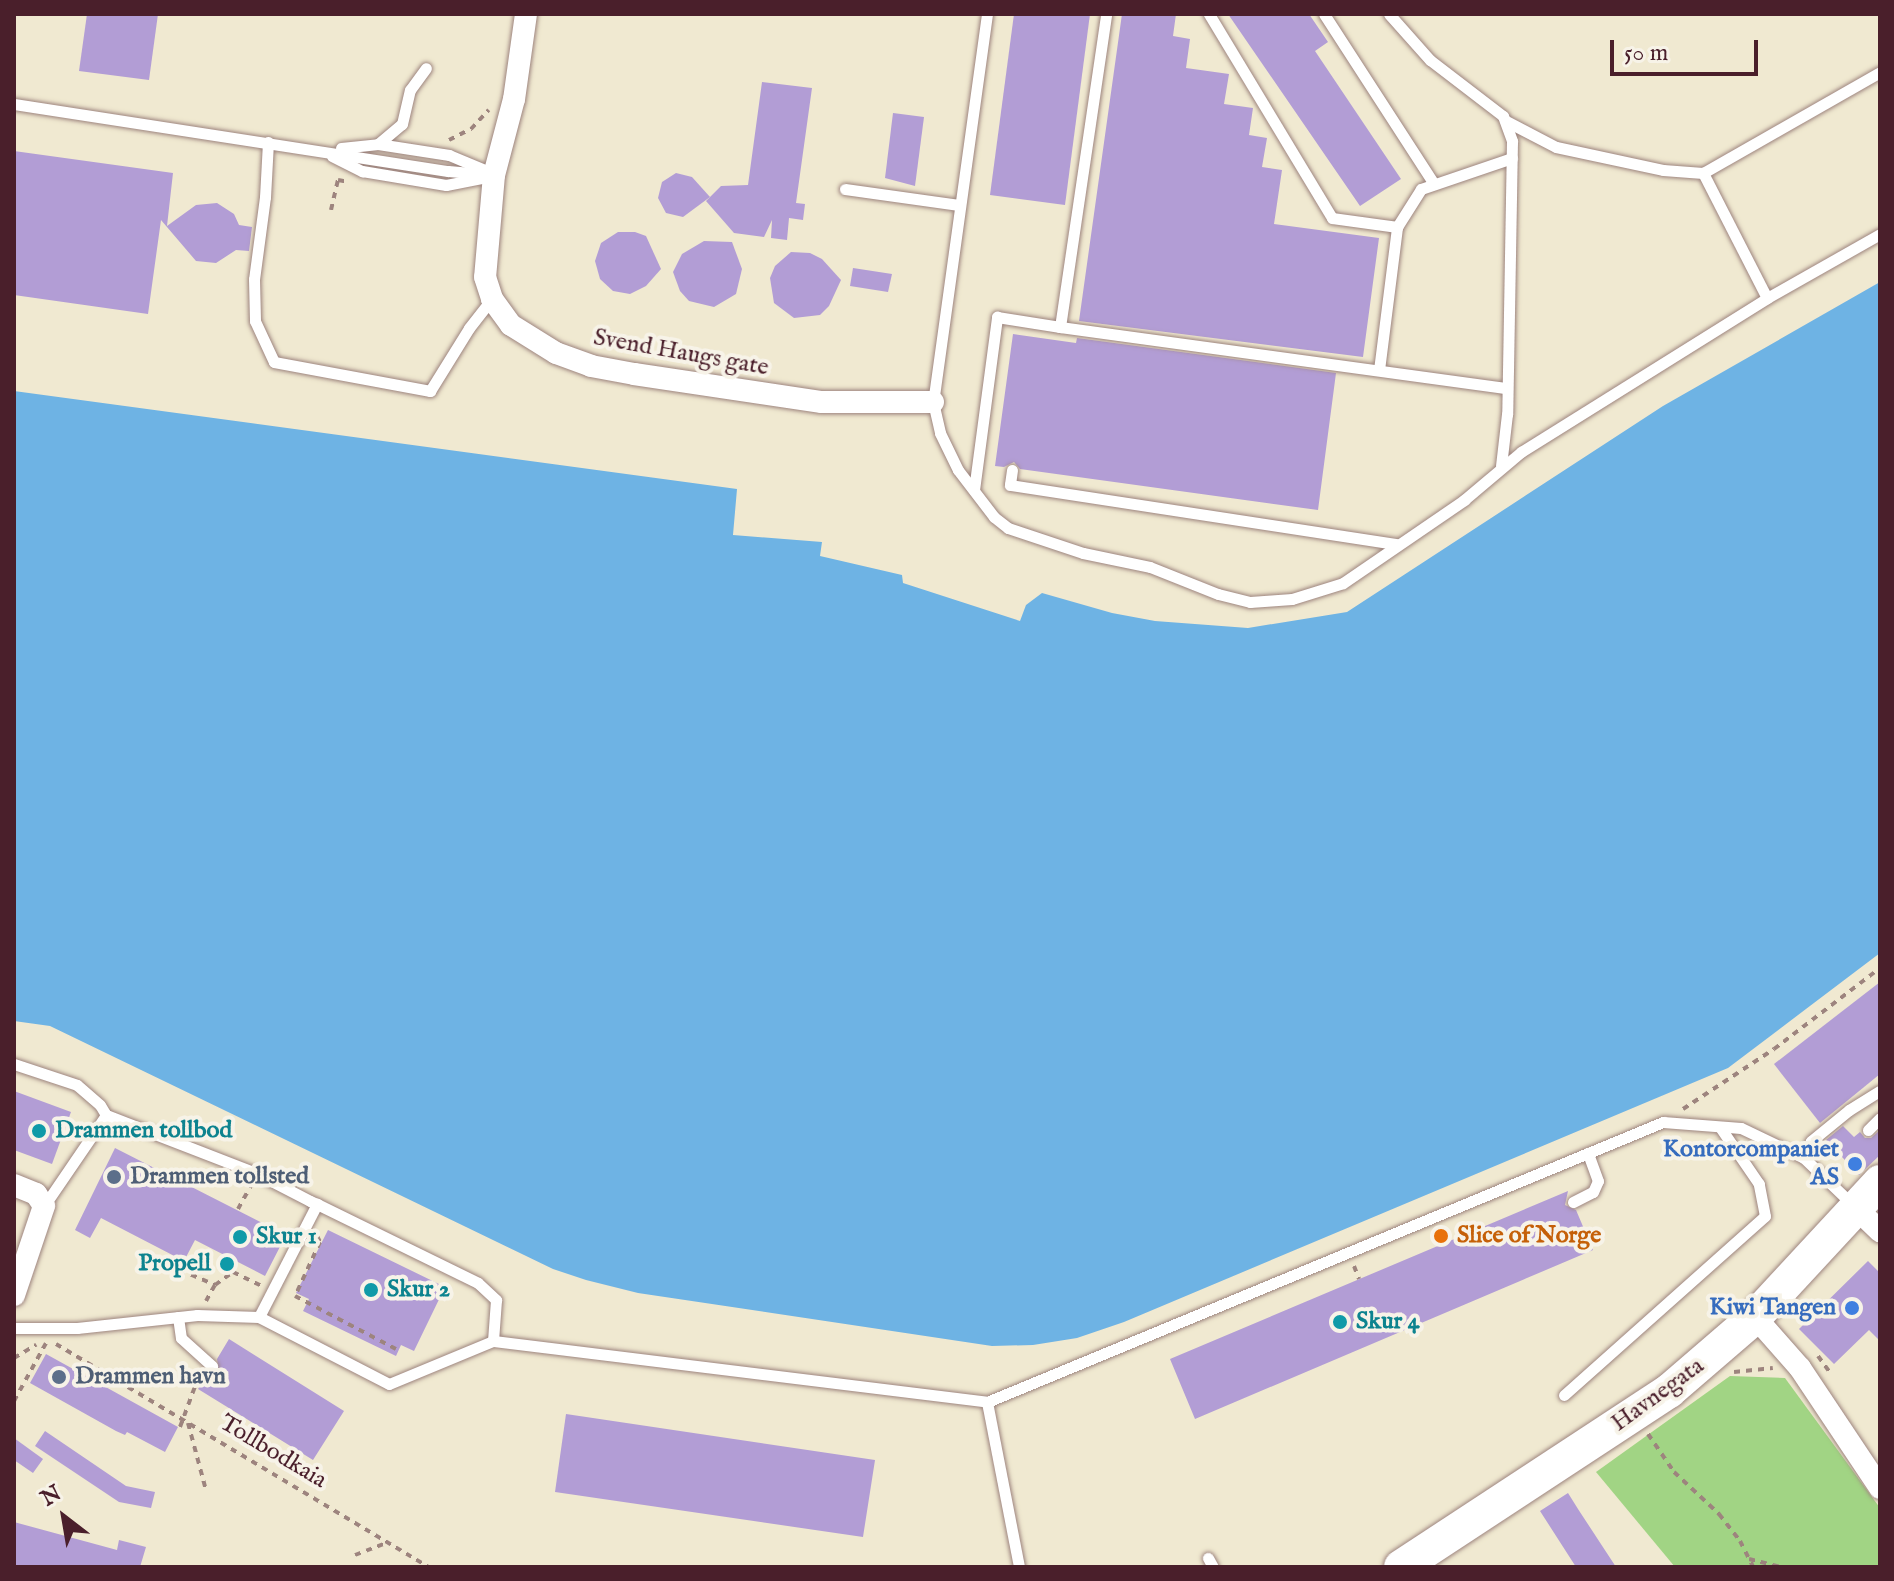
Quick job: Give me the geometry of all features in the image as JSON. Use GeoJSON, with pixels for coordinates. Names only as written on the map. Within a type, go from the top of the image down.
{"type":"FeatureCollection","features":[{"type":"Feature","properties":{"kind":"main road","name":"Havnegata"},"geometry":{"type":"LineString","coordinates":[[1401,1567],[1669,1391],[1868,1220],[1880,1182]]}},
{"type":"Feature","properties":{"kind":"street"},"geometry":{"type":"LineString","coordinates":[[492,299],[485,277],[494,175],[514,99],[526,14]]}},
{"type":"Feature","properties":{"kind":"street","name":"Svend Haugs gate"},"geometry":{"type":"LineString","coordinates":[[492,299],[511,325],[531,339],[591,366],[822,402],[933,402]]}},
{"type":"Feature","properties":{"kind":"street"},"geometry":{"type":"LineString","coordinates":[[14,1185],[36,1194],[44,1206],[14,1295]]}},
{"type":"Feature","properties":{"kind":"street"},"geometry":{"type":"LineString","coordinates":[[1755,1317],[1800,1368],[1880,1488]]}},
{"type":"Feature","properties":{"kind":"lane"},"geometry":{"type":"LineString","coordinates":[[987,14],[933,402],[940,433],[958,470],[994,517],[1008,528],[1083,553],[1150,567],[1218,594],[1250,602],[1292,599],[1343,583],[1464,500],[1501,466],[1609,394],[1880,234]]}},
{"type":"Feature","properties":{"kind":"lane"},"geometry":{"type":"LineString","coordinates":[[1060,327],[1106,14]]}},
{"type":"Feature","properties":{"kind":"lane"},"geometry":{"type":"LineString","coordinates":[[1209,14],[1332,218],[1397,227]]}},
{"type":"Feature","properties":{"kind":"lane"},"geometry":{"type":"LineString","coordinates":[[1324,14],[1434,184]]}},
{"type":"Feature","properties":{"kind":"lane"},"geometry":{"type":"LineString","coordinates":[[1389,14],[1430,60],[1505,120],[1556,147],[1663,170],[1703,173],[1880,72]]}},
{"type":"Feature","properties":{"kind":"lane"},"geometry":{"type":"LineString","coordinates":[[361,156],[402,124],[410,90],[426,68]]}},
{"type":"Feature","properties":{"kind":"lane"},"geometry":{"type":"LineString","coordinates":[[14,104],[448,171],[494,175]]}},
{"type":"Feature","properties":{"kind":"lane"},"geometry":{"type":"LineString","coordinates":[[1501,466],[1507,388],[1512,158],[1512,141],[1505,120]]}},
{"type":"Feature","properties":{"kind":"lane"},"geometry":{"type":"LineString","coordinates":[[268,142],[265,197],[254,279],[255,321],[274,362],[430,391],[469,328],[492,299]]}},
{"type":"Feature","properties":{"kind":"lane"},"geometry":{"type":"LineString","coordinates":[[320,150],[378,144],[449,155],[494,175]]}},
{"type":"Feature","properties":{"kind":"lane"},"geometry":{"type":"LineString","coordinates":[[320,150],[362,171],[446,185],[494,175]]}},
{"type":"Feature","properties":{"kind":"lane"},"geometry":{"type":"LineString","coordinates":[[1379,370],[1397,227],[1421,189],[1512,158]]}},
{"type":"Feature","properties":{"kind":"lane"},"geometry":{"type":"LineString","coordinates":[[1703,173],[1767,298]]}},
{"type":"Feature","properties":{"kind":"lane"},"geometry":{"type":"LineString","coordinates":[[845,189],[959,205]]}},
{"type":"Feature","properties":{"kind":"lane"},"geometry":{"type":"LineString","coordinates":[[974,490],[997,317],[1507,388]]}},
{"type":"Feature","properties":{"kind":"lane"},"geometry":{"type":"LineString","coordinates":[[1012,470],[1010,485],[1397,544]]}},
{"type":"Feature","properties":{"kind":"lane"},"geometry":{"type":"LineString","coordinates":[[14,1064],[77,1085],[100,1105],[106,1115],[258,1174],[478,1283],[496,1300],[493,1341]]}},
{"type":"Feature","properties":{"kind":"lane"},"geometry":{"type":"LineString","coordinates":[[1804,1158],[1811,1141],[1849,1110],[1880,1091]]}},
{"type":"Feature","properties":{"kind":"lane"},"geometry":{"type":"LineString","coordinates":[[44,1206],[106,1115]]}},
{"type":"Feature","properties":{"kind":"lane"},"geometry":{"type":"LineString","coordinates":[[1868,1130],[1880,1118]]}},
{"type":"Feature","properties":{"kind":"lane"},"geometry":{"type":"LineString","coordinates":[[14,1328],[77,1328],[178,1317],[259,1317],[389,1384],[493,1341],[987,1402],[1663,1122],[1741,1128],[1804,1158],[1868,1220]]}},
{"type":"Feature","properties":{"kind":"lane"},"geometry":{"type":"LineString","coordinates":[[1564,1395],[1765,1216],[1759,1184],[1720,1127]]}},
{"type":"Feature","properties":{"kind":"lane"},"geometry":{"type":"LineString","coordinates":[[1573,1202],[1593,1192],[1598,1181],[1588,1153]]}},
{"type":"Feature","properties":{"kind":"lane"},"geometry":{"type":"LineString","coordinates":[[259,1317],[317,1204]]}},
{"type":"Feature","properties":{"kind":"lane"},"geometry":{"type":"LineString","coordinates":[[178,1317],[181,1338],[200,1359],[212,1366]]}},
{"type":"Feature","properties":{"kind":"lane"},"geometry":{"type":"LineString","coordinates":[[987,1402],[1019,1567]]}},
{"type":"Feature","properties":{"kind":"path"},"geometry":{"type":"LineString","coordinates":[[1663,1122],[1774,1049],[1880,968]]}},
{"type":"Feature","properties":{"kind":"path"},"geometry":{"type":"LineString","coordinates":[[238,1209],[258,1174]]}},
{"type":"Feature","properties":{"kind":"path"},"geometry":{"type":"LineString","coordinates":[[304,1229],[320,1237],[320,1242],[295,1296],[396,1349]]}},
{"type":"Feature","properties":{"kind":"path"},"geometry":{"type":"LineString","coordinates":[[180,1270],[215,1285],[233,1272],[273,1292]]}},
{"type":"Feature","properties":{"kind":"path"},"geometry":{"type":"LineString","coordinates":[[14,1358],[47,1341]]}},
{"type":"Feature","properties":{"kind":"path"},"geometry":{"type":"LineString","coordinates":[[14,1401],[36,1367],[47,1341]]}},
{"type":"Feature","properties":{"kind":"path","name":"Tollbodkaia"},"geometry":{"type":"LineString","coordinates":[[47,1341],[64,1347],[428,1567]]}},
{"type":"Feature","properties":{"kind":"path"},"geometry":{"type":"LineString","coordinates":[[180,1427],[199,1378],[200,1359]]}},
{"type":"Feature","properties":{"kind":"path"},"geometry":{"type":"LineString","coordinates":[[1723,1373],[1783,1367]]}},
{"type":"Feature","properties":{"kind":"path"},"geometry":{"type":"LineString","coordinates":[[185,1420],[206,1490]]}},
{"type":"Feature","properties":{"kind":"path"},"geometry":{"type":"LineString","coordinates":[[1644,1429],[1674,1472],[1719,1514],[1753,1567]]}},
{"type":"Feature","properties":{"kind":"path"},"geometry":{"type":"LineString","coordinates":[[355,1555],[387,1543]]}},
{"type":"Feature","properties":{"kind":"path"},"geometry":{"type":"LineString","coordinates":[[1749,1559],[1782,1567]]}},
{"type":"Feature","properties":{"kind":"path"},"geometry":{"type":"LineString","coordinates":[[1793,1567],[1832,1567]]}},
{"type":"Feature","properties":{"kind":"green space"},"geometry":{"type":"Polygon","coordinates":[[[1730,1376],[1785,1378],[1880,1508],[1880,1567],[1675,1567],[1596,1472],[1730,1376]]]}},
{"type":"Feature","properties":{"kind":"water"},"geometry":{"type":"Polygon","coordinates":[[[1880,282],[1880,953],[1728,1068],[1124,1322],[1077,1338],[1033,1345],[992,1346],[638,1293],[586,1280],[553,1269],[50,1026],[14,1021],[14,391],[737,489],[733,535],[822,542],[820,556],[902,575],[903,583],[1020,621],[1026,605],[1042,593],[1112,613],[1155,621],[1248,628],[1347,612],[1663,406],[1880,282]]]}},
{"type":"Feature","properties":{"kind":"building"},"geometry":{"type":"Polygon","coordinates":[[[87,14],[158,14],[149,80],[79,71],[87,14]]]}},
{"type":"Feature","properties":{"kind":"building"},"geometry":{"type":"Polygon","coordinates":[[[1014,14],[1090,14],[1065,205],[990,195],[1014,14]]]}},
{"type":"Feature","properties":{"kind":"building"},"geometry":{"type":"Polygon","coordinates":[[[1122,14],[1176,14],[1173,36],[1190,39],[1186,68],[1229,74],[1224,104],[1253,108],[1249,135],[1267,138],[1262,167],[1282,170],[1274,224],[1379,238],[1363,357],[1079,321],[1122,14]]]}},
{"type":"Feature","properties":{"kind":"building"},"geometry":{"type":"Polygon","coordinates":[[[1228,14],[1309,14],[1328,42],[1315,51],[1401,179],[1360,206],[1228,14]]]}},
{"type":"Feature","properties":{"kind":"building"},"geometry":{"type":"Polygon","coordinates":[[[762,82],[812,88],[796,203],[805,204],[803,220],[789,218],[787,240],[771,238],[772,220],[764,237],[734,233],[706,201],[721,186],[748,185],[762,82]]]}},
{"type":"Feature","properties":{"kind":"building"},"geometry":{"type":"Polygon","coordinates":[[[893,113],[924,117],[915,186],[885,178],[893,113]]]}},
{"type":"Feature","properties":{"kind":"building"},"geometry":{"type":"Polygon","coordinates":[[[14,151],[173,173],[167,226],[196,205],[217,203],[234,214],[239,225],[252,227],[249,251],[236,250],[216,263],[196,261],[161,220],[148,314],[14,295],[14,151]]]}},
{"type":"Feature","properties":{"kind":"building"},"geometry":{"type":"Polygon","coordinates":[[[676,173],[692,177],[710,197],[683,217],[666,213],[658,198],[662,182],[676,173]]]}},
{"type":"Feature","properties":{"kind":"building"},"geometry":{"type":"Polygon","coordinates":[[[618,232],[635,232],[646,236],[661,269],[646,286],[630,294],[613,291],[600,279],[595,261],[601,243],[618,232]]]}},
{"type":"Feature","properties":{"kind":"building"},"geometry":{"type":"Polygon","coordinates":[[[704,241],[732,242],[742,269],[736,294],[714,307],[689,301],[680,291],[673,272],[682,254],[704,241]]]}},
{"type":"Feature","properties":{"kind":"building"},"geometry":{"type":"Polygon","coordinates":[[[791,252],[810,253],[822,259],[841,280],[829,306],[820,315],[794,318],[774,303],[770,278],[775,266],[791,252]]]}},
{"type":"Feature","properties":{"kind":"building"},"geometry":{"type":"Polygon","coordinates":[[[853,268],[892,274],[888,292],[850,286],[853,268]]]}},
{"type":"Feature","properties":{"kind":"building"},"geometry":{"type":"Polygon","coordinates":[[[1013,334],[1076,343],[1077,338],[1336,373],[1318,510],[1020,469],[1014,462],[1004,467],[995,466],[1013,334]]]}},
{"type":"Feature","properties":{"kind":"building"},"geometry":{"type":"Polygon","coordinates":[[[1880,982],[1880,1074],[1820,1123],[1774,1064],[1880,982]]]}},
{"type":"Feature","properties":{"kind":"building","name":"Drammen tollbod"},"geometry":{"type":"Polygon","coordinates":[[[14,1091],[71,1112],[52,1164],[14,1150],[14,1091]]]}},
{"type":"Feature","properties":{"kind":"building"},"geometry":{"type":"Polygon","coordinates":[[[1843,1126],[1854,1137],[1860,1132],[1865,1138],[1871,1138],[1880,1130],[1880,1155],[1859,1175],[1826,1140],[1843,1126]]]}},
{"type":"Feature","properties":{"kind":"building"},"geometry":{"type":"Polygon","coordinates":[[[115,1148],[286,1235],[265,1276],[195,1240],[184,1261],[101,1218],[90,1238],[75,1230],[115,1148]]]}},
{"type":"Feature","properties":{"kind":"building","name":"Skur 4"},"geometry":{"type":"Polygon","coordinates":[[[1568,1191],[1565,1205],[1576,1210],[1593,1250],[1195,1419],[1170,1359],[1568,1191]]]}},
{"type":"Feature","properties":{"kind":"building","name":"Skur 2"},"geometry":{"type":"Polygon","coordinates":[[[328,1230],[445,1287],[414,1351],[401,1345],[396,1356],[303,1311],[309,1299],[296,1293],[328,1230]]]}},
{"type":"Feature","properties":{"kind":"building"},"geometry":{"type":"Polygon","coordinates":[[[1868,1261],[1880,1273],[1880,1341],[1869,1330],[1834,1364],[1799,1329],[1868,1261]]]}},
{"type":"Feature","properties":{"kind":"building"},"geometry":{"type":"Polygon","coordinates":[[[229,1339],[344,1411],[313,1460],[198,1389],[208,1373],[219,1371],[217,1359],[229,1339]]]}},
{"type":"Feature","properties":{"kind":"building"},"geometry":{"type":"Polygon","coordinates":[[[46,1354],[178,1427],[165,1452],[127,1432],[125,1435],[116,1431],[30,1383],[46,1354]]]}},
{"type":"Feature","properties":{"kind":"building"},"geometry":{"type":"Polygon","coordinates":[[[566,1414],[875,1460],[863,1537],[555,1492],[566,1414]]]}},
{"type":"Feature","properties":{"kind":"building"},"geometry":{"type":"Polygon","coordinates":[[[45,1431],[126,1486],[155,1492],[151,1508],[119,1502],[35,1446],[45,1431]]]}},
{"type":"Feature","properties":{"kind":"building"},"geometry":{"type":"Polygon","coordinates":[[[14,1438],[43,1459],[33,1473],[14,1460],[14,1438]]]}},
{"type":"Feature","properties":{"kind":"building"},"geometry":{"type":"Polygon","coordinates":[[[1568,1493],[1616,1567],[1576,1567],[1540,1511],[1568,1493]]]}},
{"type":"Feature","properties":{"kind":"building"},"geometry":{"type":"Polygon","coordinates":[[[14,1522],[117,1550],[119,1540],[146,1547],[140,1567],[14,1567],[14,1522]]]}},
{"type":"Feature","properties":{"kind":"place","name":"Drammen tollbod"},"geometry":{"type":"Point","coordinates":[39,1131]}},
{"type":"Feature","properties":{"kind":"place","name":"Kontorcompaniet AS"},"geometry":{"type":"Point","coordinates":[1855,1164]}},
{"type":"Feature","properties":{"kind":"place","name":"Drammen tollsted"},"geometry":{"type":"Point","coordinates":[114,1177]}},
{"type":"Feature","properties":{"kind":"place","name":"Slice of Norge"},"geometry":{"type":"Point","coordinates":[1441,1236]}},
{"type":"Feature","properties":{"kind":"place","name":"Skur 1"},"geometry":{"type":"Point","coordinates":[240,1237]}},
{"type":"Feature","properties":{"kind":"place","name":"Propell"},"geometry":{"type":"Point","coordinates":[227,1264]}},
{"type":"Feature","properties":{"kind":"place","name":"Skur 2"},"geometry":{"type":"Point","coordinates":[371,1290]}},
{"type":"Feature","properties":{"kind":"place","name":"Kiwi Tangen"},"geometry":{"type":"Point","coordinates":[1852,1308]}},
{"type":"Feature","properties":{"kind":"place","name":"Skur 4"},"geometry":{"type":"Point","coordinates":[1340,1322]}},
{"type":"Feature","properties":{"kind":"place","name":"Drammen havn"},"geometry":{"type":"Point","coordinates":[59,1377]}}]}
